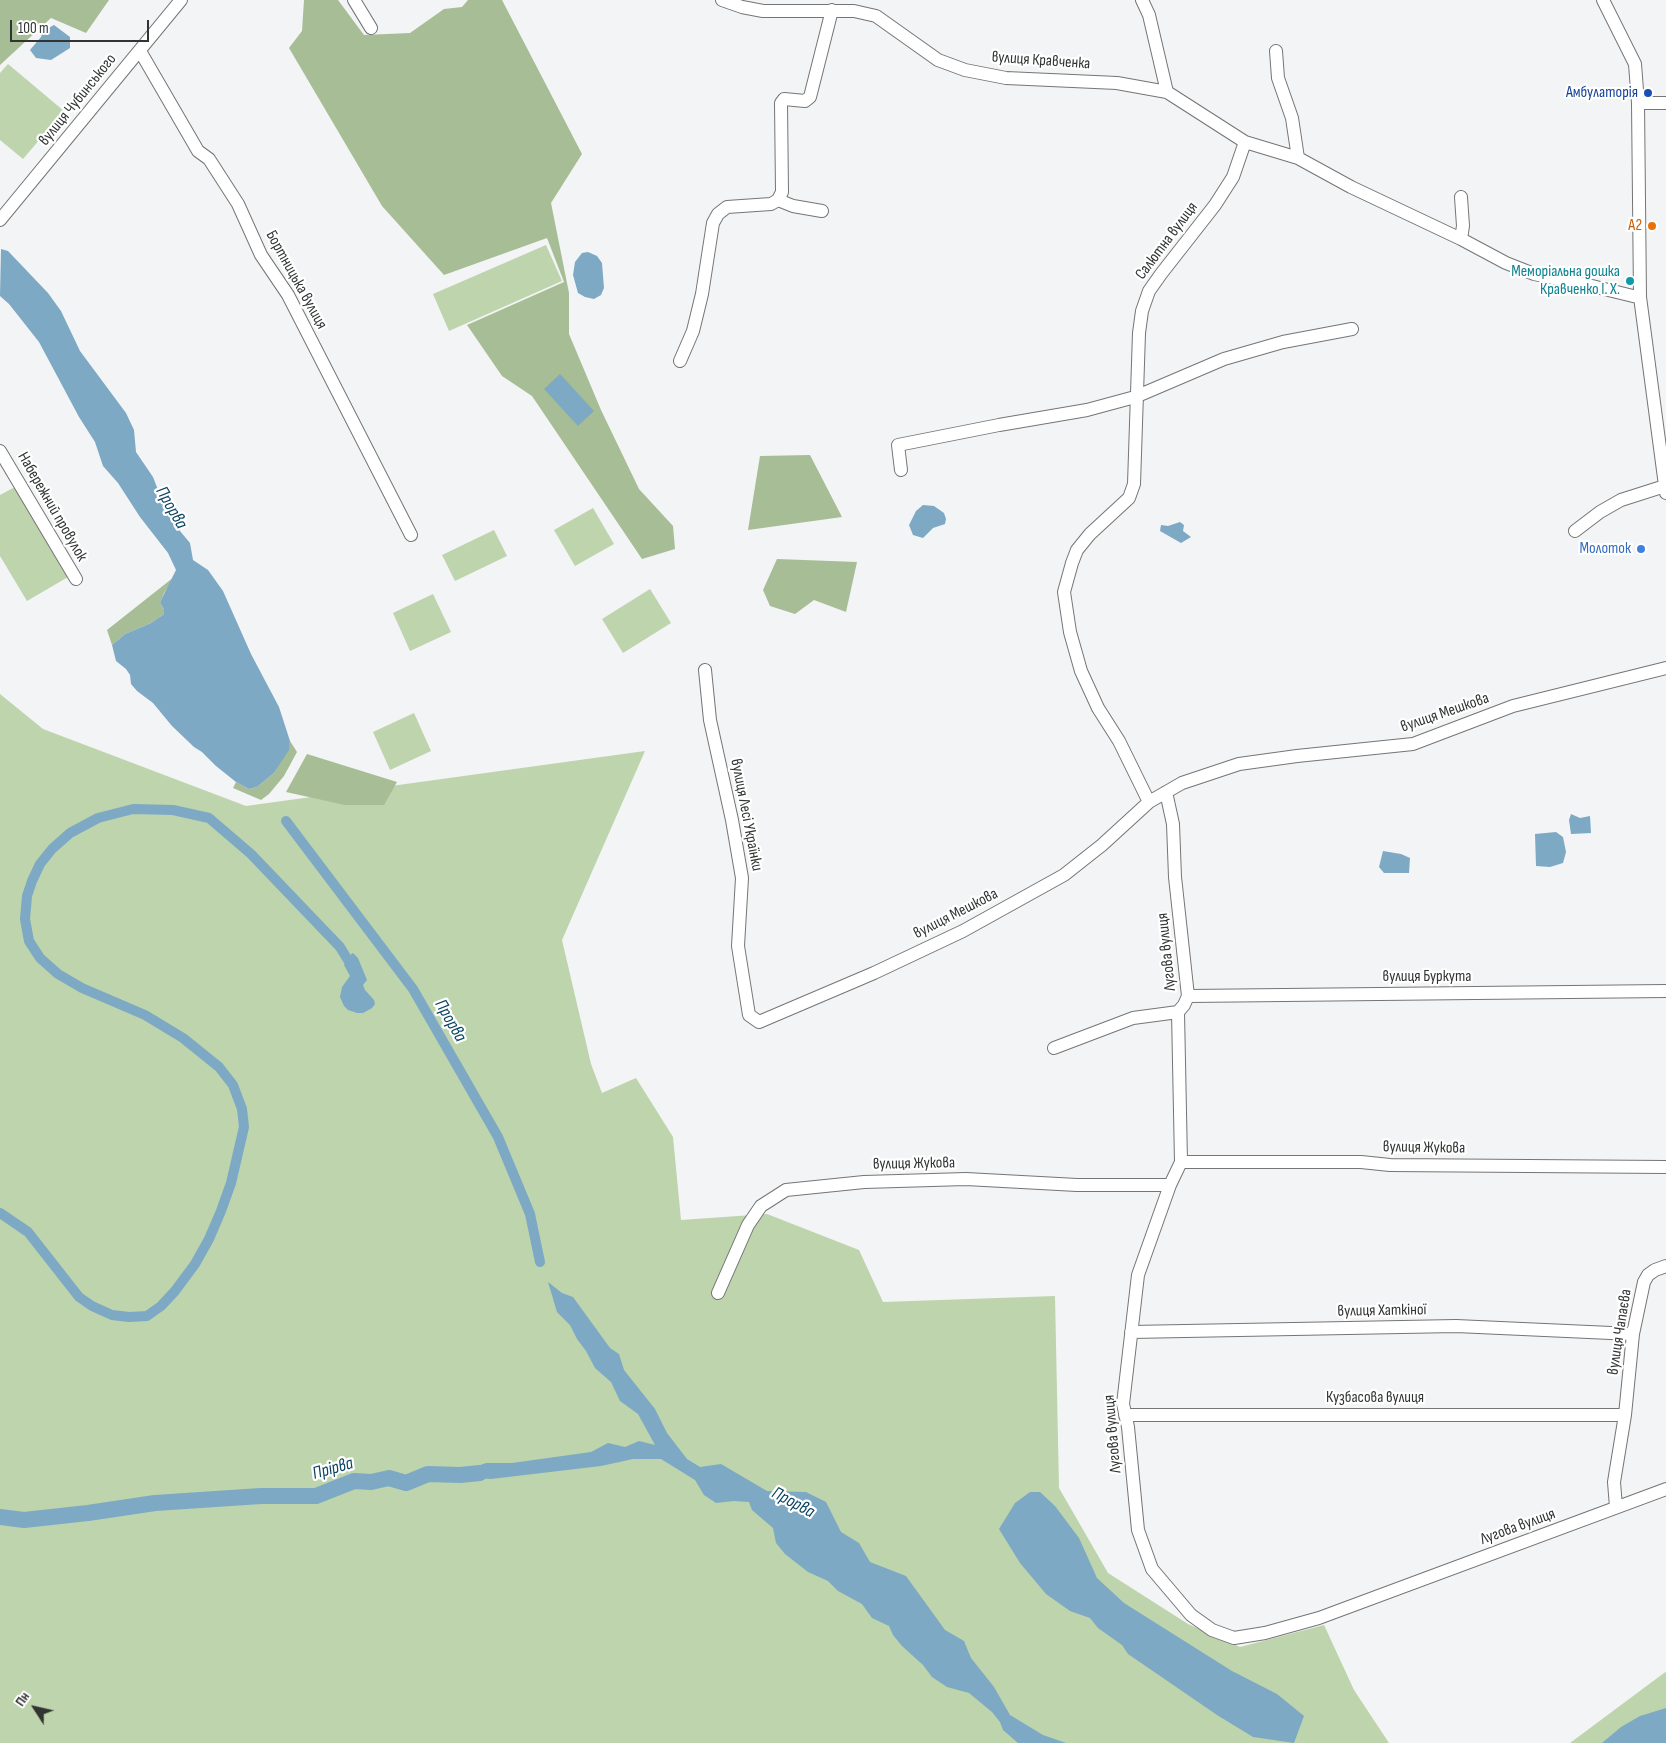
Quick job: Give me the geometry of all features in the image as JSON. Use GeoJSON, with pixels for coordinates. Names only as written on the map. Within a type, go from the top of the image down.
{"type":"FeatureCollection","features":[{"type":"Feature","properties":{"kind":"street","name":"вулиця Чубинського"},"geometry":{"type":"LineString","coordinates":[[0,220],[181,0]]}},
{"type":"Feature","properties":{"kind":"street"},"geometry":{"type":"LineString","coordinates":[[354,0],[371,28]]}},
{"type":"Feature","properties":{"kind":"street","name":"вулиця Кравченка"},"geometry":{"type":"LineString","coordinates":[[722,0],[742,7],[763,11],[854,10],[876,16],[938,60],[965,70],[1006,78],[1117,83],[1167,92],[1245,142],[1298,158],[1506,263],[1534,274],[1640,297]]}},
{"type":"Feature","properties":{"kind":"street"},"geometry":{"type":"LineString","coordinates":[[1142,0],[1149,15],[1167,92]]}},
{"type":"Feature","properties":{"kind":"street"},"geometry":{"type":"LineString","coordinates":[[1575,531],[1600,512],[1621,500],[1665,489],[1640,297],[1638,103],[1635,64],[1603,0]]}},
{"type":"Feature","properties":{"kind":"street"},"geometry":{"type":"LineString","coordinates":[[680,361],[694,331],[713,224],[718,214],[727,207],[771,204],[778,200],[782,192],[781,103],[784,98],[805,101],[810,97],[832,10]]}},
{"type":"Feature","properties":{"kind":"street","name":"Бортницька вулиця"},"geometry":{"type":"LineString","coordinates":[[140,51],[198,151],[209,159],[238,204],[261,255],[288,295],[411,535]]}},
{"type":"Feature","properties":{"kind":"street"},"geometry":{"type":"LineString","coordinates":[[1276,51],[1278,78],[1292,118],[1298,158]]}},
{"type":"Feature","properties":{"kind":"street"},"geometry":{"type":"LineString","coordinates":[[1638,103],[1666,104]]}},
{"type":"Feature","properties":{"kind":"street","name":"Салютна вулиця"},"geometry":{"type":"LineString","coordinates":[[1149,802],[1119,741],[1098,708],[1081,671],[1070,632],[1064,592],[1077,550],[1090,534],[1129,498],[1134,484],[1139,333],[1142,311],[1149,291],[1160,274],[1210,212],[1233,178],[1245,142]]}},
{"type":"Feature","properties":{"kind":"street"},"geometry":{"type":"LineString","coordinates":[[1461,197],[1463,226],[1461,239]]}},
{"type":"Feature","properties":{"kind":"street"},"geometry":{"type":"LineString","coordinates":[[778,200],[793,206],[822,211]]}},
{"type":"Feature","properties":{"kind":"street"},"geometry":{"type":"LineString","coordinates":[[901,470],[898,445],[1087,410],[1136,398],[1224,359],[1283,342],[1352,329]]}},
{"type":"Feature","properties":{"kind":"street","name":"Набережний провулок"},"geometry":{"type":"LineString","coordinates":[[0,451],[76,580]]}},
{"type":"Feature","properties":{"kind":"street","name":"вулиця Мешкова"},"geometry":{"type":"LineString","coordinates":[[759,1022],[874,973],[963,931],[1055,879],[1102,845],[1149,802],[1182,783],[1240,764],[1413,744],[1513,706],[1666,668]]}},
{"type":"Feature","properties":{"kind":"street","name":"вулиця Лесі Українки"},"geometry":{"type":"LineString","coordinates":[[705,670],[710,720],[732,820],[742,878],[738,946],[749,1015],[759,1022]]}},
{"type":"Feature","properties":{"kind":"street","name":"Лугова вулиця"},"geometry":{"type":"LineString","coordinates":[[1166,792],[1173,824],[1175,877],[1188,996],[1178,1012],[1181,1162],[1170,1184],[1138,1275],[1123,1404],[1128,1427],[1138,1530],[1152,1569],[1190,1616],[1212,1630],[1234,1638],[1265,1633],[1319,1618],[1666,1489]]}},
{"type":"Feature","properties":{"kind":"street","name":"вулиця Буркута"},"geometry":{"type":"LineString","coordinates":[[1188,996],[1666,991]]}},
{"type":"Feature","properties":{"kind":"street"},"geometry":{"type":"LineString","coordinates":[[1054,1048],[1133,1018],[1178,1012]]}},
{"type":"Feature","properties":{"kind":"street","name":"вулиця Жукова"},"geometry":{"type":"LineString","coordinates":[[1181,1162],[1361,1162],[1390,1164],[1666,1167]]}},
{"type":"Feature","properties":{"kind":"street","name":"вулиця Жукова"},"geometry":{"type":"LineString","coordinates":[[718,1293],[748,1225],[761,1206],[786,1190],[864,1182],[966,1179],[1077,1185],[1170,1184]]}},
{"type":"Feature","properties":{"kind":"street","name":"вулиця Чапаєва"},"geometry":{"type":"LineString","coordinates":[[1616,1506],[1614,1482],[1625,1415],[1633,1334],[1644,1282],[1648,1275],[1666,1266]]}},
{"type":"Feature","properties":{"kind":"street","name":"вулиця Хаткіної"},"geometry":{"type":"LineString","coordinates":[[1131,1332],[1456,1326],[1633,1334]]}},
{"type":"Feature","properties":{"kind":"street","name":"Кузбасова вулиця"},"geometry":{"type":"LineString","coordinates":[[1125,1415],[1625,1415]]}},
{"type":"Feature","properties":{"kind":"green space"},"geometry":{"type":"Polygon","coordinates":[[[0,0],[109,0],[86,33],[51,18],[0,65],[0,0]]]}},
{"type":"Feature","properties":{"kind":"green space"},"geometry":{"type":"Polygon","coordinates":[[[304,0],[338,0],[364,35],[410,33],[444,9],[462,7],[468,0],[502,0],[582,154],[551,203],[569,293],[569,334],[601,410],[639,489],[673,526],[675,549],[642,559],[532,396],[502,376],[467,325],[564,282],[547,238],[444,275],[382,206],[289,48],[302,31],[304,0]]]}},
{"type":"Feature","properties":{"kind":"green space"},"geometry":{"type":"Polygon","coordinates":[[[8,64],[64,111],[23,159],[0,140],[0,73],[8,64]]]}},
{"type":"Feature","properties":{"kind":"green space"},"geometry":{"type":"Polygon","coordinates":[[[546,245],[562,281],[449,331],[433,294],[546,245]]]}},
{"type":"Feature","properties":{"kind":"green space"},"geometry":{"type":"Polygon","coordinates":[[[810,455],[842,517],[748,530],[760,456],[810,455]]]}},
{"type":"Feature","properties":{"kind":"green space"},"geometry":{"type":"Polygon","coordinates":[[[15,487],[68,577],[27,601],[0,556],[0,495],[15,487]]]}},
{"type":"Feature","properties":{"kind":"green space"},"geometry":{"type":"Polygon","coordinates":[[[593,508],[614,544],[575,566],[554,530],[593,508]]]}},
{"type":"Feature","properties":{"kind":"green space"},"geometry":{"type":"Polygon","coordinates":[[[494,530],[507,556],[455,581],[442,555],[494,530]]]}},
{"type":"Feature","properties":{"kind":"green space"},"geometry":{"type":"Polygon","coordinates":[[[777,559],[857,562],[846,612],[814,600],[795,614],[770,606],[763,590],[777,559]]]}},
{"type":"Feature","properties":{"kind":"green space"},"geometry":{"type":"Polygon","coordinates":[[[174,577],[160,603],[164,609],[164,614],[151,623],[125,634],[112,645],[107,630],[174,577]]]}},
{"type":"Feature","properties":{"kind":"green space"},"geometry":{"type":"Polygon","coordinates":[[[650,589],[671,623],[623,653],[602,619],[650,589]]]}},
{"type":"Feature","properties":{"kind":"green space"},"geometry":{"type":"Polygon","coordinates":[[[433,594],[451,632],[410,651],[393,613],[433,594]]]}},
{"type":"Feature","properties":{"kind":"green space"},"geometry":{"type":"Polygon","coordinates":[[[0,694],[43,729],[246,806],[645,751],[562,940],[591,1064],[602,1093],[636,1078],[673,1137],[681,1220],[767,1214],[859,1250],[883,1302],[1055,1296],[1059,1488],[1108,1573],[1188,1624],[1240,1647],[1324,1625],[1354,1690],[1389,1743],[0,1743],[0,694]]]}},
{"type":"Feature","properties":{"kind":"green space"},"geometry":{"type":"Polygon","coordinates":[[[414,713],[431,751],[390,770],[373,732],[414,713]]]}},
{"type":"Feature","properties":{"kind":"green space"},"geometry":{"type":"Polygon","coordinates":[[[290,741],[297,752],[284,776],[269,794],[261,800],[233,788],[236,782],[249,789],[257,787],[274,773],[288,750],[290,741]]]}},
{"type":"Feature","properties":{"kind":"green space"},"geometry":{"type":"Polygon","coordinates":[[[307,754],[397,782],[384,805],[345,805],[286,792],[307,754]]]}},
{"type":"Feature","properties":{"kind":"green space"},"geometry":{"type":"Polygon","coordinates":[[[1666,1672],[1666,1743],[1570,1743],[1664,1673],[1666,1672]]]}},
{"type":"Feature","properties":{"kind":"water"},"geometry":{"type":"Polygon","coordinates":[[[54,25],[70,37],[70,48],[51,60],[36,58],[30,50],[41,37],[43,31],[54,25]]]}},
{"type":"Feature","properties":{"kind":"water"},"geometry":{"type":"Polygon","coordinates":[[[1,249],[8,251],[48,293],[61,311],[80,351],[126,413],[134,430],[136,452],[153,477],[160,495],[176,506],[180,531],[190,543],[193,560],[208,570],[223,591],[251,654],[279,707],[290,741],[289,750],[274,773],[257,787],[249,789],[236,782],[194,747],[172,726],[153,703],[137,691],[131,684],[130,675],[126,669],[116,661],[112,645],[125,634],[151,623],[164,614],[164,609],[160,603],[176,570],[168,553],[140,517],[118,483],[103,466],[95,442],[79,417],[39,342],[9,304],[0,296],[1,249]]]}},
{"type":"Feature","properties":{"kind":"water"},"geometry":{"type":"Polygon","coordinates":[[[588,252],[597,256],[602,263],[604,288],[601,295],[594,299],[578,293],[573,275],[575,262],[582,253],[588,252]]]}},
{"type":"Feature","properties":{"kind":"water"},"geometry":{"type":"Polygon","coordinates":[[[560,374],[594,411],[578,426],[544,389],[560,374]]]}},
{"type":"Feature","properties":{"kind":"water"},"geometry":{"type":"Polygon","coordinates":[[[923,505],[934,506],[944,513],[946,519],[945,524],[933,528],[923,538],[913,535],[909,525],[916,511],[923,505]]]}},
{"type":"Feature","properties":{"kind":"water"},"geometry":{"type":"Polygon","coordinates":[[[1180,522],[1184,525],[1183,531],[1191,537],[1181,543],[1160,531],[1161,525],[1168,526],[1180,522]]]}},
{"type":"Feature","properties":{"kind":"water"},"geometry":{"type":"Polygon","coordinates":[[[1571,814],[1580,818],[1590,816],[1591,833],[1571,834],[1569,820],[1571,814]]]}},
{"type":"Feature","properties":{"kind":"water"},"geometry":{"type":"Polygon","coordinates":[[[1556,832],[1563,837],[1566,852],[1563,863],[1550,867],[1536,866],[1535,834],[1556,832]]]}},
{"type":"Feature","properties":{"kind":"water"},"geometry":{"type":"Polygon","coordinates":[[[1383,851],[1401,854],[1410,858],[1409,873],[1384,873],[1379,867],[1383,851]]]}},
{"type":"Feature","properties":{"kind":"water"},"geometry":{"type":"Polygon","coordinates":[[[353,953],[358,958],[367,980],[363,985],[365,990],[374,1000],[375,1004],[363,1013],[348,1010],[340,997],[342,987],[350,976],[344,965],[353,953]]]}},
{"type":"Feature","properties":{"kind":"water"},"geometry":{"type":"Polygon","coordinates":[[[548,1282],[562,1293],[573,1297],[610,1348],[619,1354],[624,1370],[655,1409],[667,1433],[687,1459],[700,1467],[721,1464],[767,1491],[806,1492],[826,1502],[841,1532],[859,1543],[870,1562],[906,1576],[945,1630],[964,1641],[971,1658],[994,1687],[1010,1715],[1043,1735],[1066,1743],[1018,1743],[1003,1730],[1000,1722],[992,1712],[969,1693],[947,1687],[932,1677],[923,1665],[902,1646],[893,1635],[889,1626],[872,1618],[862,1604],[838,1591],[828,1581],[808,1572],[785,1554],[776,1543],[773,1528],[752,1510],[749,1502],[716,1503],[704,1495],[695,1480],[661,1459],[633,1459],[601,1466],[491,1479],[460,1475],[466,1470],[486,1463],[512,1463],[591,1452],[608,1443],[625,1447],[639,1441],[655,1445],[638,1414],[620,1401],[611,1382],[595,1368],[570,1325],[557,1312],[548,1282]]]}},
{"type":"Feature","properties":{"kind":"water"},"geometry":{"type":"Polygon","coordinates":[[[1030,1492],[1040,1492],[1055,1506],[1079,1538],[1097,1578],[1124,1603],[1232,1671],[1277,1694],[1304,1716],[1294,1743],[1253,1737],[1217,1715],[1128,1654],[1122,1645],[1098,1628],[1090,1618],[1070,1611],[1046,1594],[1020,1563],[999,1529],[1015,1503],[1030,1492]]]}},
{"type":"Feature","properties":{"kind":"water"},"geometry":{"type":"Polygon","coordinates":[[[1666,1708],[1666,1743],[1602,1743],[1621,1727],[1640,1716],[1666,1708]]]}},
{"type":"Feature","properties":{"kind":"waterway"},"geometry":{"type":"LineString","coordinates":[[0,1213],[28,1232],[79,1297],[92,1306],[112,1315],[129,1317],[147,1316],[161,1306],[175,1291],[195,1264],[209,1239],[231,1183],[244,1127],[242,1109],[233,1085],[219,1067],[183,1038],[145,1015],[82,988],[58,974],[40,958],[29,941],[25,919],[27,896],[32,881],[40,864],[52,849],[70,833],[98,818],[133,809],[173,810],[209,818],[251,854],[340,947],[354,970]]}},
{"type":"Feature","properties":{"kind":"waterway","name":"Прорва"},"geometry":{"type":"LineString","coordinates":[[286,821],[413,989],[498,1137],[530,1214],[540,1262]]}},
{"type":"Feature","properties":{"kind":"waterway","name":"Прірва"},"geometry":{"type":"LineString","coordinates":[[0,1517],[24,1520],[155,1503],[261,1496],[316,1496],[354,1481],[371,1482],[389,1478],[406,1483],[428,1474],[460,1475],[480,1473]]}},
{"type":"Feature","properties":{"kind":"place","name":"Амбулаторія"},"geometry":{"type":"Point","coordinates":[1648,93]}},
{"type":"Feature","properties":{"kind":"place","name":"А2"},"geometry":{"type":"Point","coordinates":[1652,226]}},
{"type":"Feature","properties":{"kind":"place","name":"Меморіальна дошка Кравченко І. Х."},"geometry":{"type":"Point","coordinates":[1630,281]}},
{"type":"Feature","properties":{"kind":"place","name":"Молоток"},"geometry":{"type":"Point","coordinates":[1641,549]}}]}
